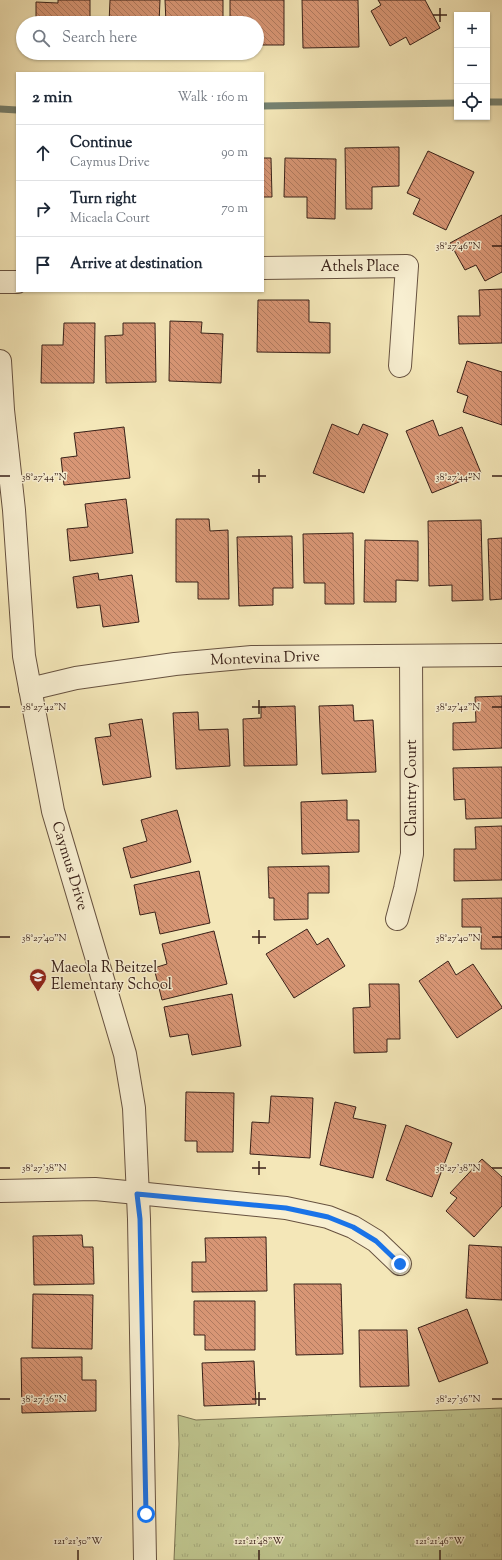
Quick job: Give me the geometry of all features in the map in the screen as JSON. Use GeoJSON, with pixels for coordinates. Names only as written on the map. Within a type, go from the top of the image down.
{"type":"FeatureCollection","features":[{"type":"Feature","properties":{"kind":"street","name":"Athels Place"},"geometry":{"type":"LineString","coordinates":[[264,268],[407,266],[400,366]]}},
{"type":"Feature","properties":{"kind":"street"},"geometry":{"type":"LineString","coordinates":[[0,282],[16,282]]}},
{"type":"Feature","properties":{"kind":"street","name":"Caymus Drive"},"geometry":{"type":"LineString","coordinates":[[0,361],[3,410],[14,510],[24,656],[53,811],[125,1054],[134,1108],[137,1194],[140,1219],[145,1560]]}},
{"type":"Feature","properties":{"kind":"street","name":"Montevina Drive"},"geometry":{"type":"LineString","coordinates":[[30,689],[76,678],[175,664],[252,657],[502,655]]}},
{"type":"Feature","properties":{"kind":"street","name":"Chantry Court"},"geometry":{"type":"LineString","coordinates":[[397,919],[412,854],[411,656]]}},
{"type":"Feature","properties":{"kind":"street"},"geometry":{"type":"LineString","coordinates":[[0,1191],[95,1188],[137,1194],[286,1208],[328,1217],[353,1227],[376,1241],[400,1264]]}},
{"type":"Feature","properties":{"kind":"green space"},"geometry":{"type":"Polygon","coordinates":[[[502,1408],[502,1560],[174,1560],[179,1444],[178,1415],[196,1420],[502,1408]]]}},
{"type":"Feature","properties":{"kind":"building"},"geometry":{"type":"Polygon","coordinates":[[[58,0],[90,0],[90,16],[36,16],[36,2],[58,3],[58,0]]]}},
{"type":"Feature","properties":{"kind":"building"},"geometry":{"type":"Polygon","coordinates":[[[110,0],[160,0],[159,16],[109,16],[110,0]]]}},
{"type":"Feature","properties":{"kind":"building"},"geometry":{"type":"Polygon","coordinates":[[[165,0],[223,0],[223,16],[166,16],[165,0]]]}},
{"type":"Feature","properties":{"kind":"building"},"geometry":{"type":"Polygon","coordinates":[[[230,0],[284,0],[284,45],[264,45],[264,16],[230,16],[230,0]]]}},
{"type":"Feature","properties":{"kind":"building"},"geometry":{"type":"Polygon","coordinates":[[[302,0],[358,0],[359,47],[303,48],[302,0]]]}},
{"type":"Feature","properties":{"kind":"building"},"geometry":{"type":"Polygon","coordinates":[[[378,0],[425,0],[440,28],[410,45],[406,37],[390,46],[371,11],[381,5],[378,0]]]}},
{"type":"Feature","properties":{"kind":"building"},"geometry":{"type":"Polygon","coordinates":[[[399,147],[399,186],[372,187],[372,209],[346,209],[345,148],[399,147]]]}},
{"type":"Feature","properties":{"kind":"building"},"geometry":{"type":"Polygon","coordinates":[[[428,151],[474,172],[446,230],[413,214],[420,199],[407,193],[428,151]]]}},
{"type":"Feature","properties":{"kind":"building"},"geometry":{"type":"Polygon","coordinates":[[[264,158],[271,158],[272,197],[264,197],[264,158]]]}},
{"type":"Feature","properties":{"kind":"building"},"geometry":{"type":"Polygon","coordinates":[[[285,158],[336,159],[335,219],[307,218],[307,197],[284,197],[285,158]]]}},
{"type":"Feature","properties":{"kind":"building"},"geometry":{"type":"Polygon","coordinates":[[[502,215],[502,272],[485,281],[476,265],[465,270],[450,243],[502,215]]]}},
{"type":"Feature","properties":{"kind":"building"},"geometry":{"type":"Polygon","coordinates":[[[502,289],[502,343],[459,344],[458,316],[480,316],[479,290],[502,289]]]}},
{"type":"Feature","properties":{"kind":"building"},"geometry":{"type":"Polygon","coordinates":[[[258,300],[309,300],[309,322],[330,323],[330,353],[257,352],[258,300]]]}},
{"type":"Feature","properties":{"kind":"building"},"geometry":{"type":"Polygon","coordinates":[[[170,321],[202,322],[201,333],[223,334],[221,383],[169,381],[170,321]]]}},
{"type":"Feature","properties":{"kind":"building"},"geometry":{"type":"Polygon","coordinates":[[[64,323],[95,323],[94,383],[41,383],[42,345],[63,345],[64,323]]]}},
{"type":"Feature","properties":{"kind":"building"},"geometry":{"type":"Polygon","coordinates":[[[123,323],[155,323],[156,382],[106,383],[105,336],[123,335],[123,323]]]}},
{"type":"Feature","properties":{"kind":"building"},"geometry":{"type":"Polygon","coordinates":[[[467,361],[502,372],[502,425],[463,412],[468,396],[457,392],[467,361]]]}},
{"type":"Feature","properties":{"kind":"building"},"geometry":{"type":"Polygon","coordinates":[[[433,420],[439,436],[462,427],[481,473],[432,493],[406,431],[433,420]]]}},
{"type":"Feature","properties":{"kind":"building"},"geometry":{"type":"Polygon","coordinates":[[[332,424],[358,435],[363,424],[388,434],[364,493],[313,473],[332,424]]]}},
{"type":"Feature","properties":{"kind":"building"},"geometry":{"type":"Polygon","coordinates":[[[124,427],[130,478],[64,485],[61,458],[77,456],[74,433],[124,427]]]}},
{"type":"Feature","properties":{"kind":"building"},"geometry":{"type":"Polygon","coordinates":[[[126,499],[133,553],[70,561],[67,529],[88,527],[85,504],[126,499]]]}},
{"type":"Feature","properties":{"kind":"building"},"geometry":{"type":"Polygon","coordinates":[[[176,519],[209,519],[210,531],[228,530],[229,599],[198,599],[198,582],[176,582],[176,519]]]}},
{"type":"Feature","properties":{"kind":"building"},"geometry":{"type":"Polygon","coordinates":[[[481,520],[483,600],[452,601],[452,585],[429,586],[428,521],[481,520]]]}},
{"type":"Feature","properties":{"kind":"building"},"geometry":{"type":"Polygon","coordinates":[[[353,533],[354,604],[325,604],[325,583],[304,583],[303,534],[353,533]]]}},
{"type":"Feature","properties":{"kind":"building"},"geometry":{"type":"Polygon","coordinates":[[[292,536],[293,588],[273,588],[273,605],[239,606],[237,537],[292,536]]]}},
{"type":"Feature","properties":{"kind":"building"},"geometry":{"type":"Polygon","coordinates":[[[502,538],[502,599],[490,600],[488,539],[502,538]]]}},
{"type":"Feature","properties":{"kind":"building"},"geometry":{"type":"Polygon","coordinates":[[[365,540],[418,541],[418,581],[396,580],[396,602],[364,602],[365,540]]]}},
{"type":"Feature","properties":{"kind":"building"},"geometry":{"type":"Polygon","coordinates":[[[98,573],[99,580],[132,575],[139,622],[103,627],[100,605],[77,608],[73,577],[98,573]]]}},
{"type":"Feature","properties":{"kind":"building"},"geometry":{"type":"Polygon","coordinates":[[[502,696],[502,748],[453,750],[453,723],[476,722],[475,697],[502,696]]]}},
{"type":"Feature","properties":{"kind":"building"},"geometry":{"type":"Polygon","coordinates":[[[353,705],[354,721],[373,720],[376,772],[322,774],[319,706],[353,705]]]}},
{"type":"Feature","properties":{"kind":"building"},"geometry":{"type":"Polygon","coordinates":[[[295,706],[297,765],[244,766],[243,719],[261,718],[261,707],[295,706]]]}},
{"type":"Feature","properties":{"kind":"building"},"geometry":{"type":"Polygon","coordinates":[[[198,712],[199,730],[228,729],[230,766],[176,769],[173,713],[198,712]]]}},
{"type":"Feature","properties":{"kind":"building"},"geometry":{"type":"Polygon","coordinates":[[[142,719],[151,777],[103,785],[95,738],[111,736],[109,724],[142,719]]]}},
{"type":"Feature","properties":{"kind":"building"},"geometry":{"type":"Polygon","coordinates":[[[502,767],[502,818],[466,819],[465,799],[454,800],[453,768],[502,767]]]}},
{"type":"Feature","properties":{"kind":"building"},"geometry":{"type":"Polygon","coordinates":[[[347,800],[347,820],[359,820],[359,852],[302,854],[301,802],[347,800]]]}},
{"type":"Feature","properties":{"kind":"building"},"geometry":{"type":"Polygon","coordinates":[[[177,810],[191,862],[131,878],[123,848],[147,841],[141,820],[177,810]]]}},
{"type":"Feature","properties":{"kind":"building"},"geometry":{"type":"Polygon","coordinates":[[[502,826],[502,880],[454,881],[454,849],[476,849],[475,827],[502,826]]]}},
{"type":"Feature","properties":{"kind":"building"},"geometry":{"type":"Polygon","coordinates":[[[329,866],[329,893],[308,893],[308,919],[274,920],[274,898],[269,898],[268,867],[329,866]]]}},
{"type":"Feature","properties":{"kind":"building"},"geometry":{"type":"Polygon","coordinates":[[[199,871],[210,923],[160,934],[155,912],[140,915],[134,885],[199,871]]]}},
{"type":"Feature","properties":{"kind":"building"},"geometry":{"type":"Polygon","coordinates":[[[502,898],[502,949],[481,949],[481,927],[462,927],[462,899],[502,898]]]}},
{"type":"Feature","properties":{"kind":"building"},"geometry":{"type":"Polygon","coordinates":[[[307,929],[317,945],[328,938],[345,966],[294,998],[266,954],[307,929]]]}},
{"type":"Feature","properties":{"kind":"building"},"geometry":{"type":"Polygon","coordinates":[[[214,931],[227,984],[162,1000],[154,968],[167,964],[162,944],[214,931]]]}},
{"type":"Feature","properties":{"kind":"building"},"geometry":{"type":"Polygon","coordinates":[[[448,961],[456,975],[473,964],[502,1007],[457,1038],[419,981],[448,961]]]}},
{"type":"Feature","properties":{"kind":"building"},"geometry":{"type":"Polygon","coordinates":[[[369,984],[399,984],[400,1039],[387,1039],[387,1052],[354,1053],[353,1008],[370,1007],[369,984]]]}},
{"type":"Feature","properties":{"kind":"building"},"geometry":{"type":"Polygon","coordinates":[[[232,994],[241,1046],[192,1055],[188,1034],[170,1037],[164,1007],[232,994]]]}},
{"type":"Feature","properties":{"kind":"building"},"geometry":{"type":"Polygon","coordinates":[[[186,1092],[234,1093],[233,1152],[197,1152],[197,1141],[185,1141],[186,1092]]]}},
{"type":"Feature","properties":{"kind":"building"},"geometry":{"type":"Polygon","coordinates":[[[271,1096],[313,1098],[310,1158],[250,1154],[252,1122],[269,1123],[271,1096]]]}},
{"type":"Feature","properties":{"kind":"building"},"geometry":{"type":"Polygon","coordinates":[[[335,1102],[356,1107],[353,1118],[386,1125],[373,1178],[320,1165],[335,1102]]]}},
{"type":"Feature","properties":{"kind":"building"},"geometry":{"type":"Polygon","coordinates":[[[406,1125],[452,1143],[432,1197],[386,1180],[406,1125]]]}},
{"type":"Feature","properties":{"kind":"building"},"geometry":{"type":"Polygon","coordinates":[[[482,1159],[502,1177],[502,1206],[474,1237],[446,1211],[457,1198],[450,1193],[482,1159]]]}},
{"type":"Feature","properties":{"kind":"building"},"geometry":{"type":"Polygon","coordinates":[[[82,1235],[83,1247],[93,1247],[94,1284],[34,1285],[33,1236],[82,1235]]]}},
{"type":"Feature","properties":{"kind":"building"},"geometry":{"type":"Polygon","coordinates":[[[266,1237],[267,1291],[192,1292],[192,1262],[206,1262],[205,1238],[266,1237]]]}},
{"type":"Feature","properties":{"kind":"building"},"geometry":{"type":"Polygon","coordinates":[[[469,1245],[502,1247],[502,1300],[466,1298],[469,1245]]]}},
{"type":"Feature","properties":{"kind":"building"},"geometry":{"type":"Polygon","coordinates":[[[294,1284],[341,1284],[343,1354],[296,1355],[294,1284]]]}},
{"type":"Feature","properties":{"kind":"building"},"geometry":{"type":"Polygon","coordinates":[[[33,1294],[93,1295],[92,1349],[32,1348],[33,1294]]]}},
{"type":"Feature","properties":{"kind":"building"},"geometry":{"type":"Polygon","coordinates":[[[194,1301],[255,1301],[255,1350],[205,1350],[205,1335],[194,1335],[194,1301]]]}},
{"type":"Feature","properties":{"kind":"building"},"geometry":{"type":"Polygon","coordinates":[[[467,1309],[488,1363],[439,1382],[418,1328],[467,1309]]]}},
{"type":"Feature","properties":{"kind":"building"},"geometry":{"type":"Polygon","coordinates":[[[359,1330],[407,1330],[409,1386],[360,1387],[359,1330]]]}},
{"type":"Feature","properties":{"kind":"building"},"geometry":{"type":"Polygon","coordinates":[[[82,1357],[82,1380],[96,1380],[96,1411],[22,1413],[21,1358],[82,1357]]]}},
{"type":"Feature","properties":{"kind":"building"},"geometry":{"type":"Polygon","coordinates":[[[254,1361],[256,1404],[204,1406],[202,1363],[254,1361]]]}},
{"type":"Feature","properties":{"kind":"waterway"},"geometry":{"type":"LineString","coordinates":[[490,102],[502,102]]}},
{"type":"Feature","properties":{"kind":"waterway"},"geometry":{"type":"LineString","coordinates":[[264,106],[454,103]]}},
{"type":"Feature","properties":{"kind":"waterway"},"geometry":{"type":"LineString","coordinates":[[0,109],[16,110]]}},
{"type":"Feature","properties":{"kind":"place","name":"Maeola R Beitzel Elementary School"},"geometry":{"type":"Point","coordinates":[38,992]}},
{"type":"Feature","properties":{"kind":"route"},"geometry":{"type":"LineString","coordinates":[[146,1514],[140,1219],[137,1194],[227,1201],[286,1208],[328,1217],[353,1227],[376,1241],[400,1264]]}}]}
